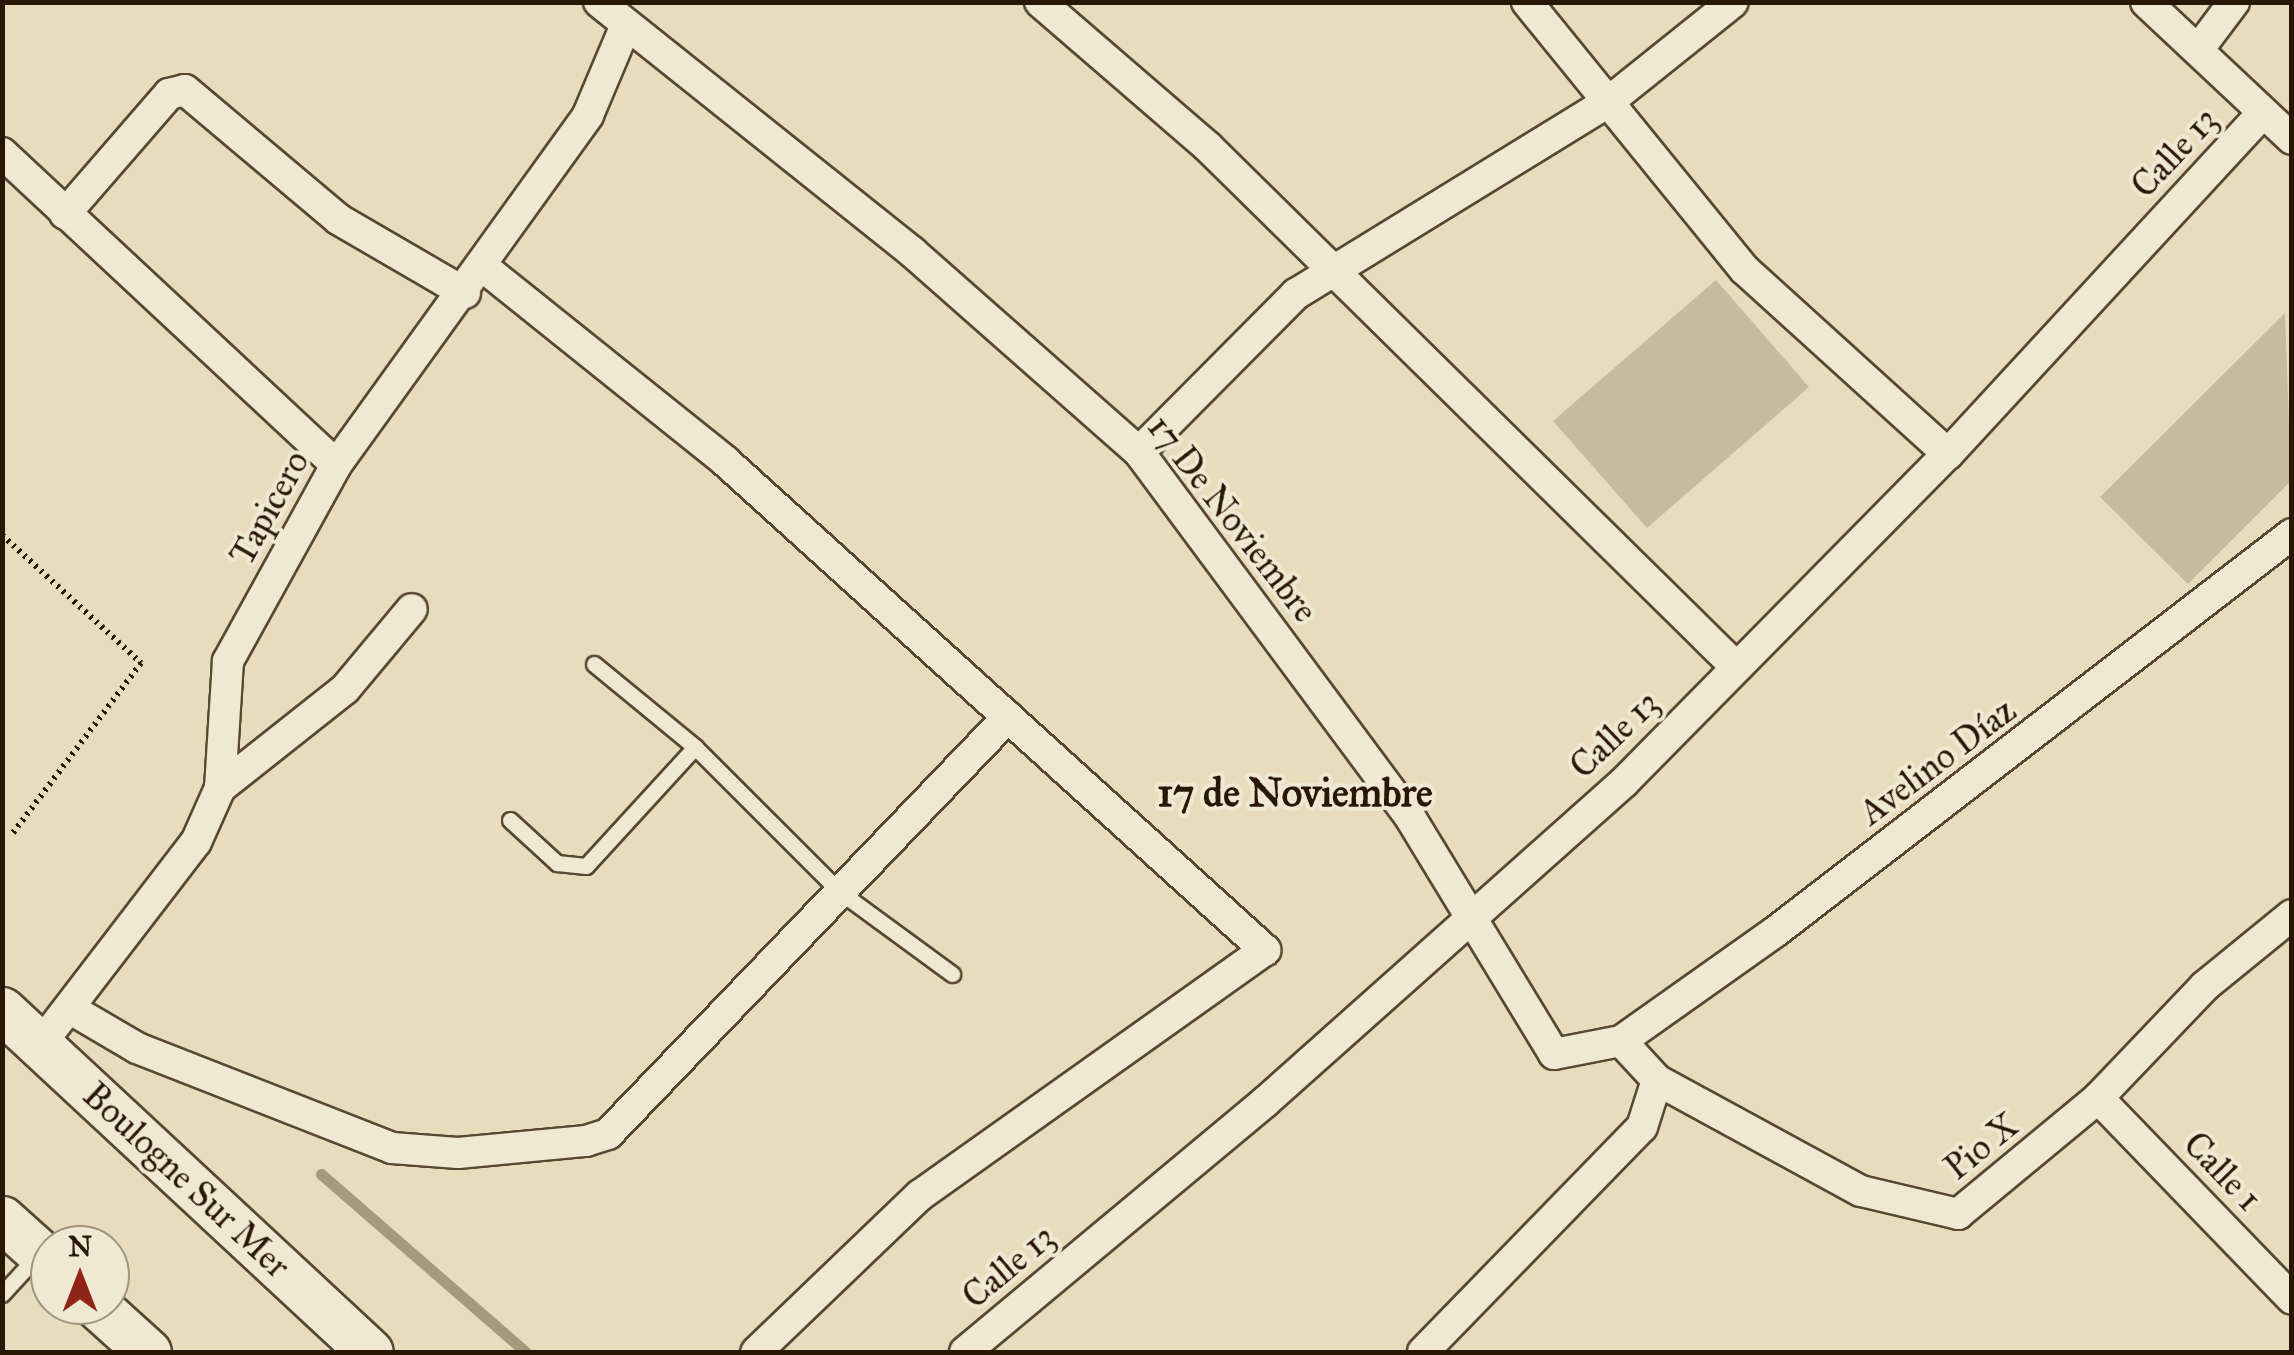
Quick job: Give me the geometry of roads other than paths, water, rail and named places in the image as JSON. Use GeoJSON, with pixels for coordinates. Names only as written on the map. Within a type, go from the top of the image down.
{"type":"FeatureCollection","features":[{"type":"Feature","properties":{"kind":"street","name":"17 De Noviembre"},"geometry":{"type":"LineString","coordinates":[[599,2],[912,252],[1139,452],[1410,818],[1467,919],[1554,1054],[1621,1040]]}},
{"type":"Feature","properties":{"kind":"street"},"geometry":{"type":"LineString","coordinates":[[1040,2],[1333,267],[1736,667]]}},
{"type":"Feature","properties":{"kind":"street"},"geometry":{"type":"LineString","coordinates":[[1526,2],[1745,270],[1948,454]]}},
{"type":"Feature","properties":{"kind":"street"},"geometry":{"type":"LineString","coordinates":[[1139,452],[1333,267],[1607,103],[1733,2]]}},
{"type":"Feature","properties":{"kind":"street"},"geometry":{"type":"LineString","coordinates":[[2146,2],[2292,140]]}},
{"type":"Feature","properties":{"kind":"street","name":"Calle 13"},"geometry":{"type":"LineString","coordinates":[[2198,50],[2234,2]]}},
{"type":"Feature","properties":{"kind":"street","name":"Tapicero"},"geometry":{"type":"LineString","coordinates":[[40,1046],[74,1011],[178,874],[220,788],[222,678],[336,464],[465,293],[588,115],[626,25]]}},
{"type":"Feature","properties":{"kind":"street"},"geometry":{"type":"LineString","coordinates":[[65,214],[169,94],[185,90],[338,219],[465,293]]}},
{"type":"Feature","properties":{"kind":"street","name":"Calle 13"},"geometry":{"type":"LineString","coordinates":[[965,1352],[1624,782],[1948,454],[2263,113]]}},
{"type":"Feature","properties":{"kind":"street"},"geometry":{"type":"LineString","coordinates":[[2,153],[336,464]]}},
{"type":"Feature","properties":{"kind":"street"},"geometry":{"type":"LineString","coordinates":[[482,266],[725,461],[1265,950],[920,1195],[756,1352]]}},
{"type":"Feature","properties":{"kind":"street","name":"Avelino Díaz"},"geometry":{"type":"LineString","coordinates":[[1621,1040],[2292,534]]}},
{"type":"Feature","properties":{"kind":"street"},"geometry":{"type":"LineString","coordinates":[[220,788],[345,689],[412,609]]}},
{"type":"Feature","properties":{"kind":"street"},"geometry":{"type":"LineString","coordinates":[[74,1011],[137,1048],[392,1148],[458,1153],[586,1141],[608,1134],[1008,717]]}},
{"type":"Feature","properties":{"kind":"street","name":"Pio X"},"geometry":{"type":"LineString","coordinates":[[1621,1040],[1656,1080],[1861,1191],[1933,1214],[1978,1205],[2098,1098],[2205,986],[2292,915]]}},
{"type":"Feature","properties":{"kind":"street","name":"Boulogne Sur Mer"},"geometry":{"type":"LineString","coordinates":[[2,1010],[370,1352]]}},
{"type":"Feature","properties":{"kind":"street"},"geometry":{"type":"LineString","coordinates":[[1423,1352],[1642,1128],[1656,1080]]}},
{"type":"Feature","properties":{"kind":"street","name":"Calle 1"},"geometry":{"type":"LineString","coordinates":[[2098,1098],[2292,1299]]}},
{"type":"Feature","properties":{"kind":"street"},"geometry":{"type":"LineString","coordinates":[[2,1219],[30,1244]]}},
{"type":"Feature","properties":{"kind":"street"},"geometry":{"type":"LineString","coordinates":[[118,1325],[148,1352]]}},
{"type":"Feature","properties":{"kind":"lane"},"geometry":{"type":"LineString","coordinates":[[594,664],[695,748],[840,892],[952,974]]}},
{"type":"Feature","properties":{"kind":"lane"},"geometry":{"type":"LineString","coordinates":[[510,820],[557,863],[586,866],[695,748]]}},
{"type":"Feature","properties":{"kind":"lane"},"geometry":{"type":"LineString","coordinates":[[2,1294],[30,1271]]}},
{"type":"Feature","properties":{"kind":"waterway"},"geometry":{"type":"LineString","coordinates":[[321,1174],[526,1352]]}},
{"type":"Feature","properties":{"kind":"district","name":"17 de Noviembre"},"geometry":{"type":"Point","coordinates":[1295,793]}}]}
